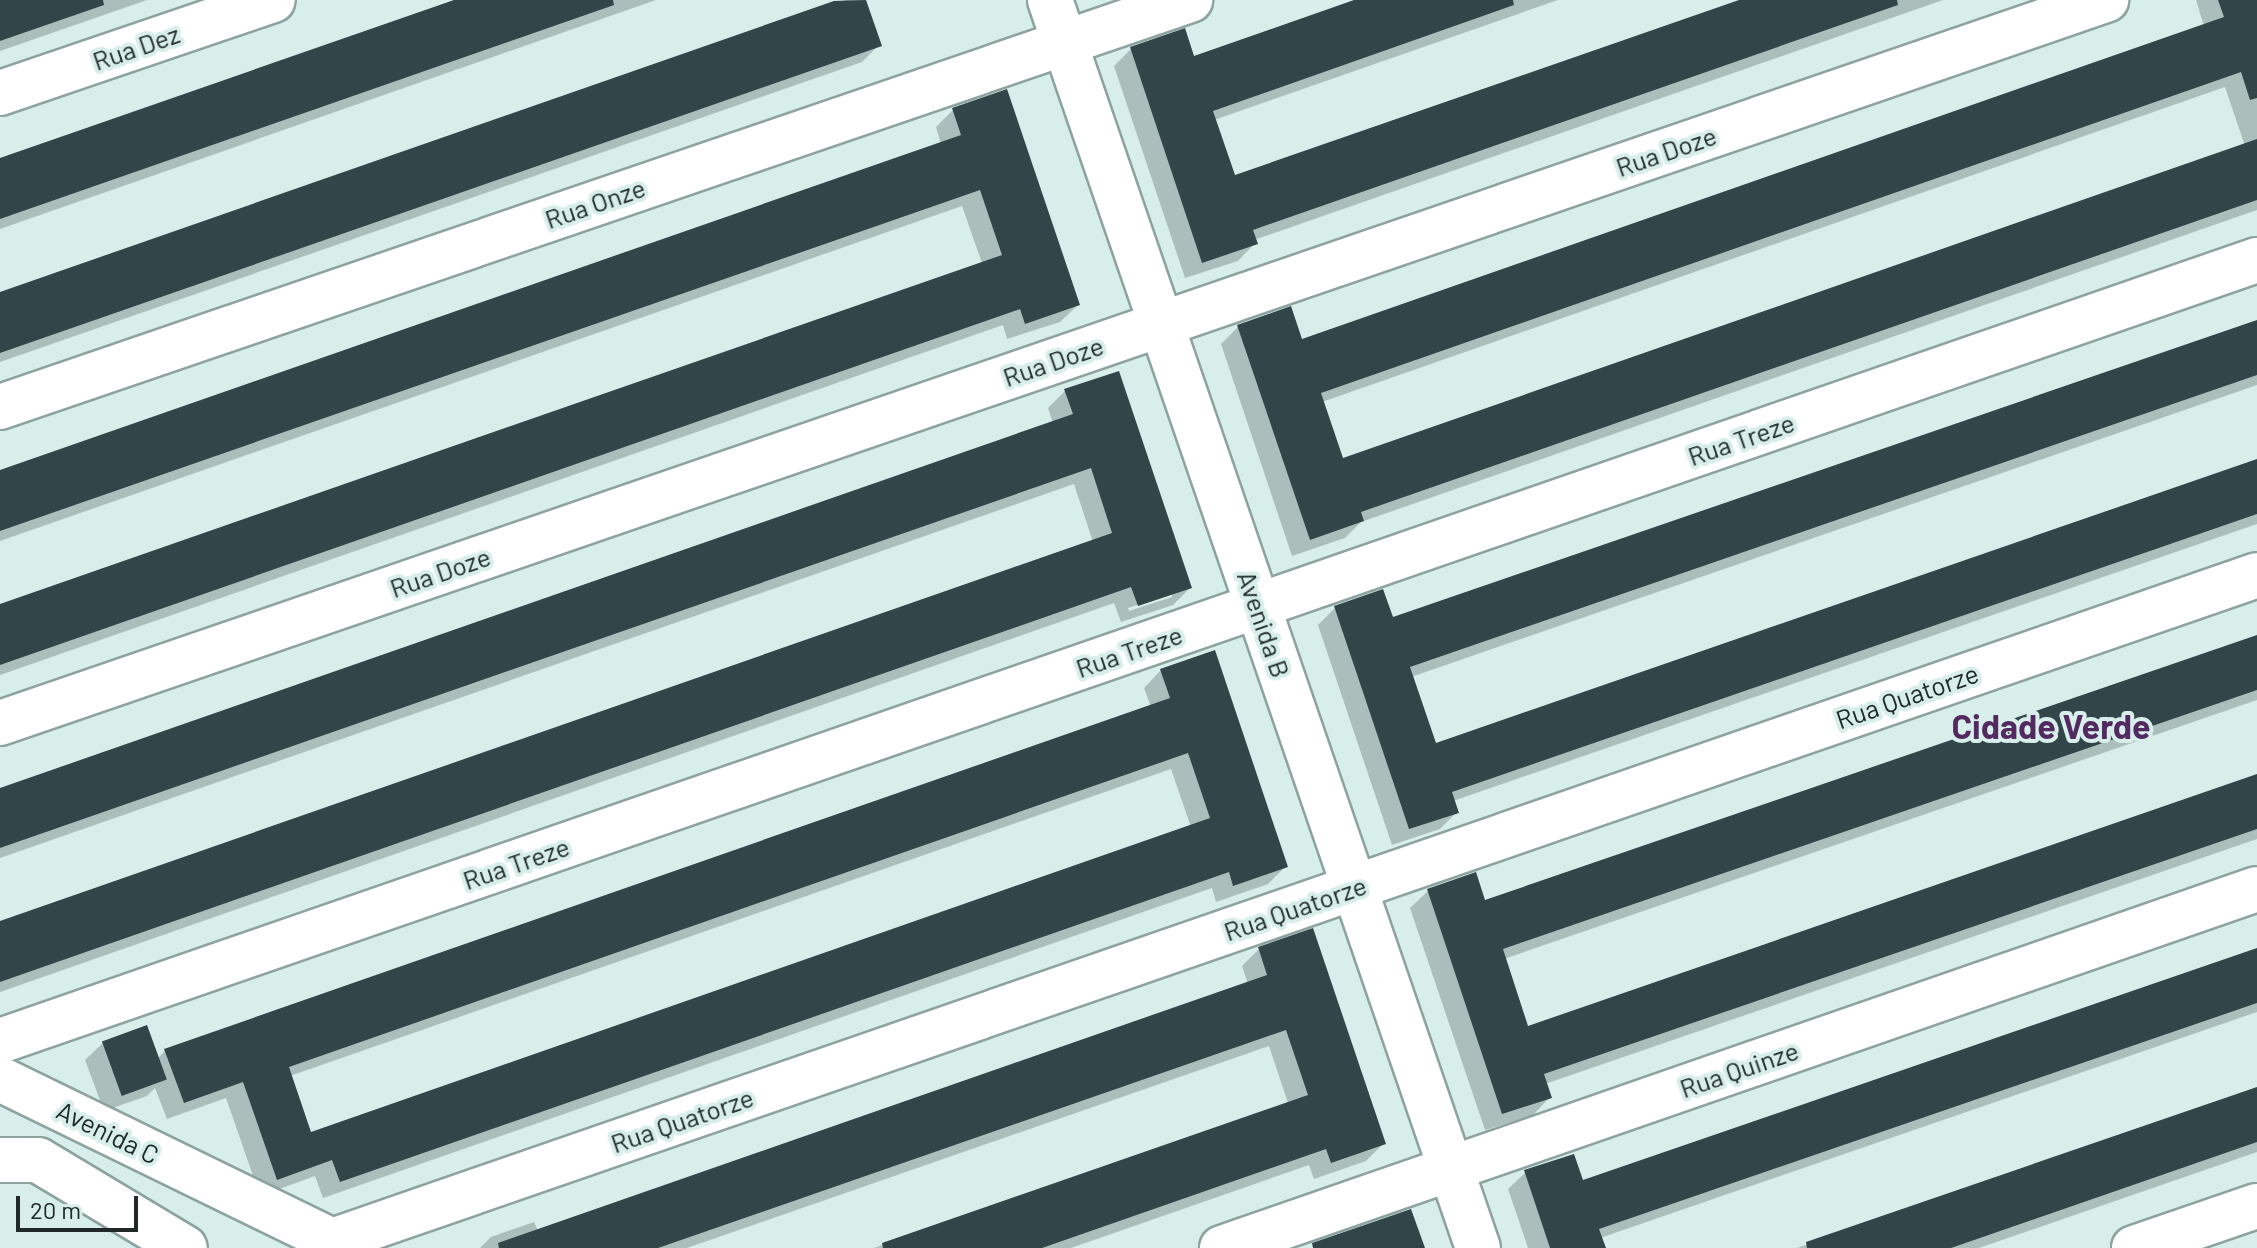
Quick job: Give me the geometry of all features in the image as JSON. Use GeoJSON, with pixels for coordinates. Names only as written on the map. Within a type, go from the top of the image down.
{"type":"FeatureCollection","features":[{"type":"Feature","properties":{"kind":"street","name":"Rua Dez"},"geometry":{"type":"LineString","coordinates":[[0,93],[273,0]]}},
{"type":"Feature","properties":{"kind":"street","name":"Avenida B"},"geometry":{"type":"LineString","coordinates":[[1050,0],[1478,1248]]}},
{"type":"Feature","properties":{"kind":"street","name":"Rua Onze"},"geometry":{"type":"LineString","coordinates":[[0,407],[1190,0]]}},
{"type":"Feature","properties":{"kind":"street","name":"Rua Doze"},"geometry":{"type":"LineString","coordinates":[[0,723],[2106,0]]}},
{"type":"Feature","properties":{"kind":"street","name":"Rua Treze"},"geometry":{"type":"LineString","coordinates":[[0,1041],[2257,260]]}},
{"type":"Feature","properties":{"kind":"street","name":"Rua Quatorze"},"geometry":{"type":"LineString","coordinates":[[339,1245],[2257,575]]}},
{"type":"Feature","properties":{"kind":"street","name":"Rua Quinze"},"geometry":{"type":"LineString","coordinates":[[1222,1248],[2257,889]]}},
{"type":"Feature","properties":{"kind":"street","name":"Avenida C"},"geometry":{"type":"LineString","coordinates":[[0,1079],[339,1245]]}},
{"type":"Feature","properties":{"kind":"street"},"geometry":{"type":"LineString","coordinates":[[0,1160],[38,1160],[185,1248]]}},
{"type":"Feature","properties":{"kind":"street"},"geometry":{"type":"LineString","coordinates":[[2134,1248],[2257,1206]]}},
{"type":"Feature","properties":{"kind":"building"},"geometry":{"type":"Polygon","coordinates":[[[0,0],[103,0],[104,5],[0,41],[0,0]]]}},
{"type":"Feature","properties":{"kind":"building"},"geometry":{"type":"Polygon","coordinates":[[[454,0],[613,0],[614,5],[0,219],[0,158],[454,0]]]}},
{"type":"Feature","properties":{"kind":"building"},"geometry":{"type":"Polygon","coordinates":[[[866,0],[882,46],[0,353],[0,292],[834,1],[866,0]]]}},
{"type":"Feature","properties":{"kind":"building"},"geometry":{"type":"Polygon","coordinates":[[[1354,0],[1513,0],[1514,5],[1213,111],[1235,175],[1739,0],[1897,0],[1898,5],[1253,230],[1258,244],[1202,263],[1130,47],[1185,28],[1194,56],[1354,0]]]}},
{"type":"Feature","properties":{"kind":"building"},"geometry":{"type":"Polygon","coordinates":[[[2218,0],[2257,0],[2257,98],[2250,100],[2241,72],[1321,393],[1343,458],[2257,139],[2257,200],[1361,512],[1364,521],[1310,540],[1237,325],[1291,306],[1302,339],[2224,17],[2218,0]]]}},
{"type":"Feature","properties":{"kind":"building"},"geometry":{"type":"Polygon","coordinates":[[[1007,89],[1080,305],[1025,324],[1020,309],[0,665],[0,604],[1002,255],[980,190],[0,531],[0,470],[961,135],[952,108],[1007,89]]]}},
{"type":"Feature","properties":{"kind":"building"},"geometry":{"type":"Polygon","coordinates":[[[2257,320],[2257,375],[1410,667],[1436,743],[2257,459],[2257,514],[1452,792],[1459,813],[1409,829],[1334,606],[1383,589],[1393,617],[2257,320]]]}},
{"type":"Feature","properties":{"kind":"building"},"geometry":{"type":"Polygon","coordinates":[[[1119,371],[1192,588],[1138,606],[1131,587],[0,982],[0,921],[1112,533],[1091,468],[0,848],[0,788],[1073,414],[1064,389],[1119,371]]]}},
{"type":"Feature","properties":{"kind":"building"},"geometry":{"type":"Polygon","coordinates":[[[2257,635],[2257,690],[1503,949],[1528,1026],[2257,774],[2257,829],[1544,1074],[1552,1098],[1502,1114],[1427,889],[1476,872],[1485,900],[2257,635]]]}},
{"type":"Feature","properties":{"kind":"building"},"geometry":{"type":"Polygon","coordinates":[[[1215,650],[1288,867],[1233,886],[1229,872],[340,1182],[332,1160],[277,1180],[243,1082],[184,1103],[164,1049],[1170,698],[1160,669],[1215,650]],[[1188,753],[289,1067],[311,1132],[1210,818],[1188,753]]]}},
{"type":"Feature","properties":{"kind":"building"},"geometry":{"type":"Polygon","coordinates":[[[1313,928],[1386,1144],[1331,1163],[1326,1149],[1042,1248],[883,1248],[882,1243],[1308,1095],[1286,1030],[658,1248],[499,1248],[498,1243],[1267,975],[1258,947],[1313,928]]]}},
{"type":"Feature","properties":{"kind":"building"},"geometry":{"type":"Polygon","coordinates":[[[2257,948],[2257,1003],[1599,1229],[1606,1248],[1550,1248],[1524,1170],[1574,1154],[1583,1180],[2257,948]]]}},
{"type":"Feature","properties":{"kind":"building"},"geometry":{"type":"Polygon","coordinates":[[[147,1025],[167,1080],[122,1096],[102,1041],[147,1025]]]}},
{"type":"Feature","properties":{"kind":"building"},"geometry":{"type":"Polygon","coordinates":[[[2257,1087],[2257,1142],[1951,1248],[1807,1248],[1806,1242],[2257,1087]]]}},
{"type":"Feature","properties":{"kind":"building"},"geometry":{"type":"Polygon","coordinates":[[[1411,1209],[1425,1248],[1313,1248],[1312,1243],[1411,1209]]]}},
{"type":"Feature","properties":{"kind":"district","name":"Cidade Verde"},"geometry":{"type":"Point","coordinates":[2051,726]}}]}
